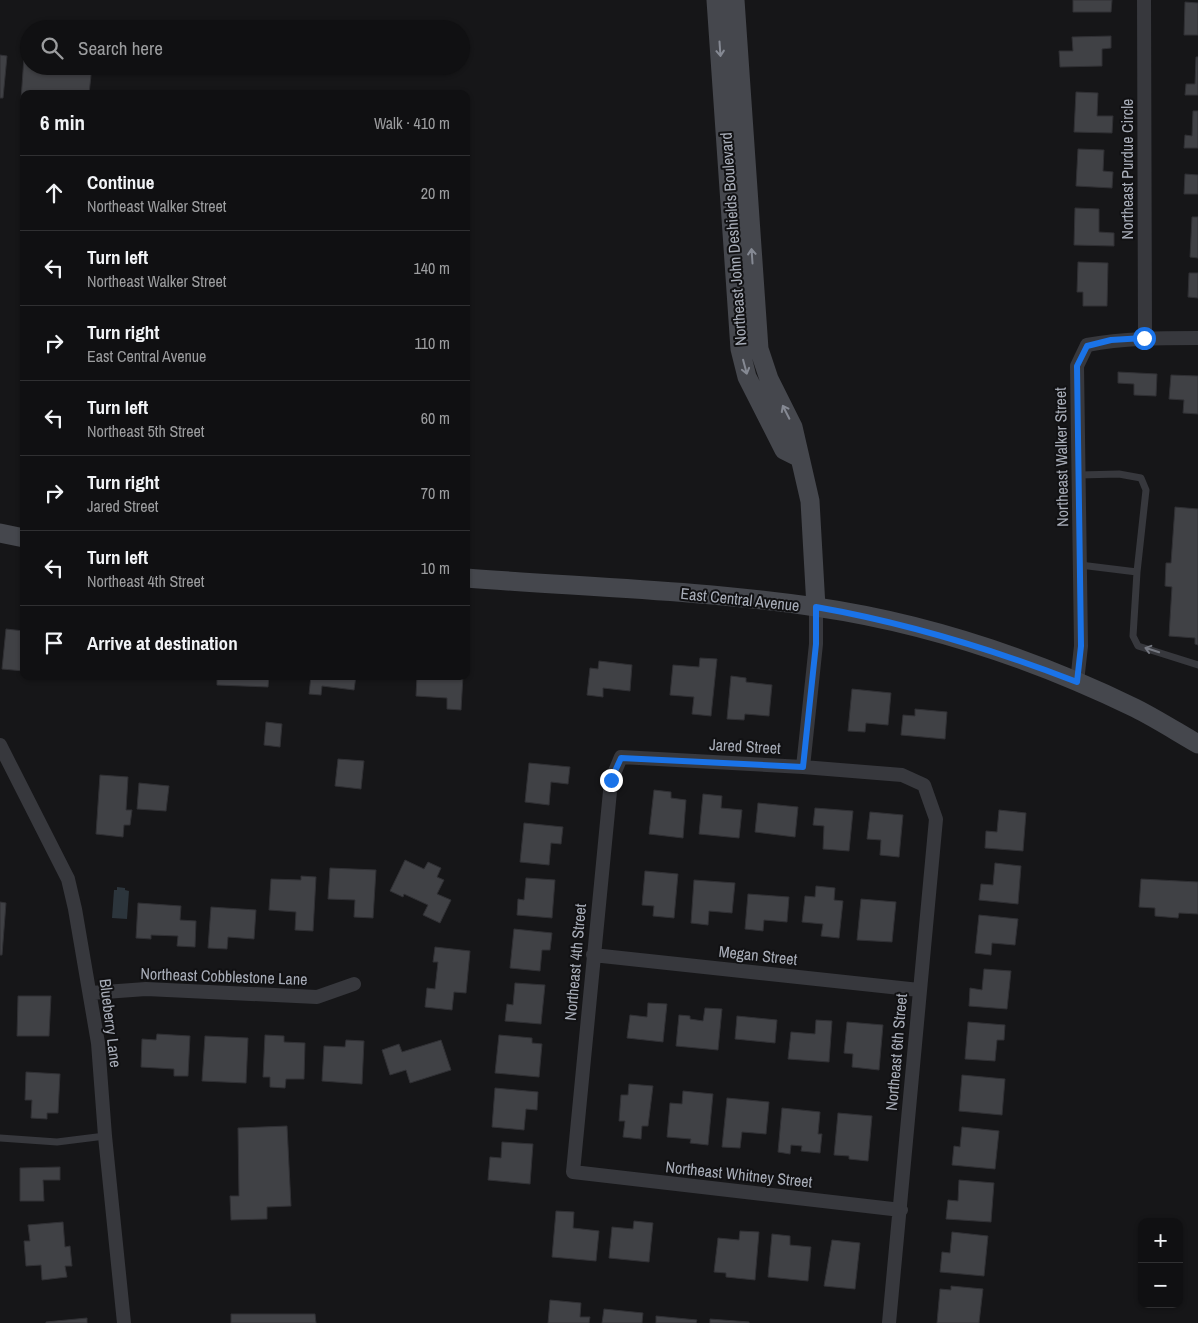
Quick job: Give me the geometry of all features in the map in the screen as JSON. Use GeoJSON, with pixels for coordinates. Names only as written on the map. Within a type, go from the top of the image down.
{"type":"FeatureCollection","features":[{"type":"Feature","properties":{"kind":"street","name":"Northeast John Deshields Boulevard"},"geometry":{"type":"LineString","coordinates":[[716,0],[740,349],[747,377],[784,450],[800,458]]}},
{"type":"Feature","properties":{"kind":"street","name":"Northeast John Deshields Boulevard"},"geometry":{"type":"LineString","coordinates":[[736,0],[759,348],[769,379],[794,428],[810,501],[816,607]]}},
{"type":"Feature","properties":{"kind":"street","name":"Northeast Purdue Circle"},"geometry":{"type":"LineString","coordinates":[[1144,0],[1144,338]]}},
{"type":"Feature","properties":{"kind":"street","name":"Northeast Walker Street"},"geometry":{"type":"LineString","coordinates":[[1077,682],[1081,646],[1077,366],[1087,346],[1111,340],[1198,338]]}},
{"type":"Feature","properties":{"kind":"street"},"geometry":{"type":"LineString","coordinates":[[0,532],[20,537]]}},
{"type":"Feature","properties":{"kind":"street","name":"East Central Avenue"},"geometry":{"type":"LineString","coordinates":[[470,578],[723,596],[816,607],[914,627],[1009,655],[1077,682],[1136,709],[1198,744]]}},
{"type":"Feature","properties":{"kind":"street"},"geometry":{"type":"LineString","coordinates":[[803,767],[816,644],[816,607]]}},
{"type":"Feature","properties":{"kind":"street","name":"Blueberry Lane"},"geometry":{"type":"LineString","coordinates":[[0,744],[68,878],[91,993],[98,1043],[104,1136],[124,1323]]}},
{"type":"Feature","properties":{"kind":"street","name":"Jared Street"},"geometry":{"type":"LineString","coordinates":[[621,758],[803,767],[902,775],[924,785]]}},
{"type":"Feature","properties":{"kind":"street","name":"Northeast 4th Street"},"geometry":{"type":"LineString","coordinates":[[573,1172],[611,780],[621,758]]}},
{"type":"Feature","properties":{"kind":"street","name":"Northeast 6th Street"},"geometry":{"type":"LineString","coordinates":[[889,1323],[936,819],[924,785]]}},
{"type":"Feature","properties":{"kind":"street","name":"Megan Street"},"geometry":{"type":"LineString","coordinates":[[593,955],[919,990]]}},
{"type":"Feature","properties":{"kind":"street","name":"Northeast Cobblestone Lane"},"geometry":{"type":"LineString","coordinates":[[91,993],[146,989],[317,997],[354,984]]}},
{"type":"Feature","properties":{"kind":"street","name":"Northeast Whitney Street"},"geometry":{"type":"LineString","coordinates":[[573,1172],[901,1210]]}},
{"type":"Feature","properties":{"kind":"lane"},"geometry":{"type":"LineString","coordinates":[[1079,475],[1119,474],[1141,478],[1146,490],[1137,572],[1134,636],[1138,646],[1198,665]]}},
{"type":"Feature","properties":{"kind":"lane"},"geometry":{"type":"LineString","coordinates":[[1080,566],[1137,572]]}},
{"type":"Feature","properties":{"kind":"lane"},"geometry":{"type":"LineString","coordinates":[[0,1138],[57,1142],[104,1136]]}},
{"type":"Feature","properties":{"kind":"shaded area"},"geometry":{"type":"Polygon","coordinates":[[[117,887],[125,888],[125,890],[129,891],[127,919],[112,918],[114,890],[117,890],[117,887]]]}},
{"type":"Feature","properties":{"kind":"building"},"geometry":{"type":"Polygon","coordinates":[[[1073,0],[1112,0],[1111,12],[1073,12],[1073,0]]]}},
{"type":"Feature","properties":{"kind":"building"},"geometry":{"type":"Polygon","coordinates":[[[1185,2],[1198,3],[1198,35],[1184,35],[1185,2]]]}},
{"type":"Feature","properties":{"kind":"building"},"geometry":{"type":"Polygon","coordinates":[[[1111,36],[1111,48],[1102,49],[1102,66],[1060,67],[1059,51],[1073,51],[1072,37],[1111,36]]]}},
{"type":"Feature","properties":{"kind":"building"},"geometry":{"type":"Polygon","coordinates":[[[0,55],[7,56],[3,98],[0,98],[0,55]]]}},
{"type":"Feature","properties":{"kind":"building"},"geometry":{"type":"Polygon","coordinates":[[[1196,57],[1198,57],[1198,95],[1185,95],[1186,84],[1195,84],[1196,57]]]}},
{"type":"Feature","properties":{"kind":"building"},"geometry":{"type":"Polygon","coordinates":[[[23,75],[91,75],[89,90],[22,90],[23,75]]]}},
{"type":"Feature","properties":{"kind":"building"},"geometry":{"type":"Polygon","coordinates":[[[1076,92],[1098,93],[1097,116],[1113,116],[1112,133],[1074,132],[1076,92]]]}},
{"type":"Feature","properties":{"kind":"building"},"geometry":{"type":"Polygon","coordinates":[[[1193,111],[1198,111],[1198,148],[1184,148],[1185,135],[1192,136],[1193,111]]]}},
{"type":"Feature","properties":{"kind":"building"},"geometry":{"type":"Polygon","coordinates":[[[1078,149],[1104,150],[1103,171],[1113,172],[1112,188],[1076,186],[1078,149]]]}},
{"type":"Feature","properties":{"kind":"building"},"geometry":{"type":"Polygon","coordinates":[[[1185,174],[1198,175],[1198,194],[1184,194],[1185,174]]]}},
{"type":"Feature","properties":{"kind":"building"},"geometry":{"type":"Polygon","coordinates":[[[1075,208],[1099,209],[1099,232],[1114,233],[1114,246],[1074,245],[1075,208]]]}},
{"type":"Feature","properties":{"kind":"building"},"geometry":{"type":"Polygon","coordinates":[[[1192,217],[1198,217],[1198,258],[1190,257],[1192,217]]]}},
{"type":"Feature","properties":{"kind":"building"},"geometry":{"type":"Polygon","coordinates":[[[1078,262],[1108,263],[1107,306],[1083,306],[1083,292],[1077,292],[1078,262]]]}},
{"type":"Feature","properties":{"kind":"building"},"geometry":{"type":"Polygon","coordinates":[[[1189,273],[1198,273],[1198,298],[1188,297],[1189,273]]]}},
{"type":"Feature","properties":{"kind":"building"},"geometry":{"type":"Polygon","coordinates":[[[1118,372],[1157,374],[1156,396],[1134,395],[1134,384],[1118,383],[1118,372]]]}},
{"type":"Feature","properties":{"kind":"building"},"geometry":{"type":"Polygon","coordinates":[[[1171,375],[1198,376],[1198,414],[1183,413],[1184,400],[1169,399],[1171,375]]]}},
{"type":"Feature","properties":{"kind":"building"},"geometry":{"type":"Polygon","coordinates":[[[1175,507],[1198,509],[1198,645],[1195,644],[1195,638],[1169,636],[1172,587],[1165,586],[1166,563],[1171,563],[1175,507]]]}},
{"type":"Feature","properties":{"kind":"building"},"geometry":{"type":"Polygon","coordinates":[[[6,629],[20,631],[20,671],[2,669],[6,629]]]}},
{"type":"Feature","properties":{"kind":"building"},"geometry":{"type":"Polygon","coordinates":[[[700,658],[717,659],[711,716],[692,714],[694,697],[670,695],[673,665],[699,667],[700,658]]]}},
{"type":"Feature","properties":{"kind":"building"},"geometry":{"type":"Polygon","coordinates":[[[599,661],[632,665],[630,691],[603,688],[603,697],[587,695],[590,668],[598,669],[599,661]]]}},
{"type":"Feature","properties":{"kind":"building"},"geometry":{"type":"Polygon","coordinates":[[[731,676],[746,678],[746,682],[772,685],[769,716],[745,714],[744,720],[727,719],[731,676]]]}},
{"type":"Feature","properties":{"kind":"building"},"geometry":{"type":"Polygon","coordinates":[[[217,680],[269,680],[268,687],[217,685],[217,680]]]}},
{"type":"Feature","properties":{"kind":"building"},"geometry":{"type":"Polygon","coordinates":[[[311,680],[355,680],[354,690],[322,686],[321,695],[309,694],[311,680]]]}},
{"type":"Feature","properties":{"kind":"building"},"geometry":{"type":"Polygon","coordinates":[[[417,680],[463,680],[461,710],[447,709],[447,698],[416,696],[417,680]]]}},
{"type":"Feature","properties":{"kind":"building"},"geometry":{"type":"Polygon","coordinates":[[[852,689],[891,693],[888,725],[866,723],[865,732],[848,731],[852,689]]]}},
{"type":"Feature","properties":{"kind":"building"},"geometry":{"type":"Polygon","coordinates":[[[915,709],[947,712],[945,739],[901,735],[903,715],[915,716],[915,709]]]}},
{"type":"Feature","properties":{"kind":"building"},"geometry":{"type":"Polygon","coordinates":[[[266,722],[282,724],[280,747],[264,745],[266,722]]]}},
{"type":"Feature","properties":{"kind":"building"},"geometry":{"type":"Polygon","coordinates":[[[338,759],[364,761],[361,789],[335,786],[338,759]]]}},
{"type":"Feature","properties":{"kind":"building"},"geometry":{"type":"Polygon","coordinates":[[[529,763],[570,767],[568,784],[551,782],[549,805],[525,802],[529,763]]]}},
{"type":"Feature","properties":{"kind":"building"},"geometry":{"type":"Polygon","coordinates":[[[100,775],[128,777],[126,810],[132,810],[130,825],[124,825],[123,837],[96,834],[100,775]]]}},
{"type":"Feature","properties":{"kind":"building"},"geometry":{"type":"Polygon","coordinates":[[[139,783],[169,786],[166,811],[137,809],[139,783]]]}},
{"type":"Feature","properties":{"kind":"building"},"geometry":{"type":"Polygon","coordinates":[[[654,790],[671,792],[671,798],[686,800],[683,838],[649,834],[654,790]]]}},
{"type":"Feature","properties":{"kind":"building"},"geometry":{"type":"Polygon","coordinates":[[[703,794],[722,796],[721,808],[742,810],[739,838],[699,834],[703,794]]]}},
{"type":"Feature","properties":{"kind":"building"},"geometry":{"type":"Polygon","coordinates":[[[758,803],[798,807],[795,837],[755,832],[758,803]]]}},
{"type":"Feature","properties":{"kind":"building"},"geometry":{"type":"Polygon","coordinates":[[[815,808],[853,811],[849,851],[823,849],[824,826],[813,825],[815,808]]]}},
{"type":"Feature","properties":{"kind":"building"},"geometry":{"type":"Polygon","coordinates":[[[999,810],[1026,813],[1023,851],[985,848],[986,831],[997,832],[999,810]]]}},
{"type":"Feature","properties":{"kind":"building"},"geometry":{"type":"Polygon","coordinates":[[[870,812],[903,815],[899,857],[880,855],[881,840],[867,839],[870,812]]]}},
{"type":"Feature","properties":{"kind":"building"},"geometry":{"type":"Polygon","coordinates":[[[524,823],[563,827],[561,844],[551,843],[549,865],[520,862],[524,823]]]}},
{"type":"Feature","properties":{"kind":"building"},"geometry":{"type":"Polygon","coordinates":[[[405,860],[424,869],[428,862],[441,868],[437,877],[444,880],[437,894],[451,900],[440,923],[423,915],[428,905],[404,894],[403,897],[390,891],[405,860]]]}},
{"type":"Feature","properties":{"kind":"building"},"geometry":{"type":"Polygon","coordinates":[[[995,863],[1021,866],[1018,904],[979,900],[981,884],[993,885],[995,863]]]}},
{"type":"Feature","properties":{"kind":"building"},"geometry":{"type":"Polygon","coordinates":[[[330,868],[376,870],[373,918],[354,917],[355,900],[328,899],[330,868]]]}},
{"type":"Feature","properties":{"kind":"building"},"geometry":{"type":"Polygon","coordinates":[[[645,871],[678,874],[674,918],[653,916],[654,906],[642,905],[645,871]]]}},
{"type":"Feature","properties":{"kind":"building"},"geometry":{"type":"Polygon","coordinates":[[[301,876],[316,877],[313,931],[295,930],[296,912],[269,910],[271,879],[301,880],[301,876]]]}},
{"type":"Feature","properties":{"kind":"building"},"geometry":{"type":"Polygon","coordinates":[[[526,878],[555,880],[552,918],[517,915],[518,899],[524,900],[526,878]]]}},
{"type":"Feature","properties":{"kind":"building"},"geometry":{"type":"Polygon","coordinates":[[[1141,879],[1198,882],[1198,914],[1179,913],[1178,918],[1155,916],[1155,908],[1139,907],[1141,879]]]}},
{"type":"Feature","properties":{"kind":"building"},"geometry":{"type":"Polygon","coordinates":[[[694,880],[735,883],[732,913],[709,911],[708,925],[691,923],[694,880]]]}},
{"type":"Feature","properties":{"kind":"building"},"geometry":{"type":"Polygon","coordinates":[[[816,886],[835,888],[834,900],[843,901],[839,938],[821,936],[823,924],[802,922],[805,896],[815,897],[816,886]]]}},
{"type":"Feature","properties":{"kind":"building"},"geometry":{"type":"Polygon","coordinates":[[[748,894],[789,897],[787,922],[764,920],[763,931],[745,929],[748,894]]]}},
{"type":"Feature","properties":{"kind":"building"},"geometry":{"type":"Polygon","coordinates":[[[861,899],[896,902],[892,942],[857,940],[861,899]]]}},
{"type":"Feature","properties":{"kind":"building"},"geometry":{"type":"Polygon","coordinates":[[[0,902],[6,903],[2,955],[0,955],[0,902]]]}},
{"type":"Feature","properties":{"kind":"building"},"geometry":{"type":"Polygon","coordinates":[[[138,903],[181,906],[180,920],[196,921],[195,947],[177,946],[178,936],[151,935],[151,939],[136,938],[138,903]]]}},
{"type":"Feature","properties":{"kind":"building"},"geometry":{"type":"Polygon","coordinates":[[[211,907],[256,910],[254,939],[228,937],[227,949],[208,948],[211,907]]]}},
{"type":"Feature","properties":{"kind":"building"},"geometry":{"type":"Polygon","coordinates":[[[979,915],[1018,919],[1015,945],[992,943],[991,955],[975,953],[979,915]]]}},
{"type":"Feature","properties":{"kind":"building"},"geometry":{"type":"Polygon","coordinates":[[[514,929],[552,933],[550,950],[542,950],[540,971],[510,968],[514,929]]]}},
{"type":"Feature","properties":{"kind":"building"},"geometry":{"type":"Polygon","coordinates":[[[435,947],[470,951],[466,993],[454,992],[452,1010],[425,1007],[427,988],[435,989],[438,962],[433,962],[435,947]]]}},
{"type":"Feature","properties":{"kind":"building"},"geometry":{"type":"Polygon","coordinates":[[[984,969],[1011,971],[1007,1009],[969,1006],[970,988],[982,990],[984,969]]]}},
{"type":"Feature","properties":{"kind":"building"},"geometry":{"type":"Polygon","coordinates":[[[515,983],[545,985],[541,1024],[505,1021],[507,1004],[513,1005],[515,983]]]}},
{"type":"Feature","properties":{"kind":"building"},"geometry":{"type":"Polygon","coordinates":[[[18,996],[51,996],[49,1036],[17,1036],[18,996]]]}},
{"type":"Feature","properties":{"kind":"building"},"geometry":{"type":"Polygon","coordinates":[[[648,1003],[667,1004],[663,1042],[627,1038],[630,1015],[647,1017],[648,1003]]]}},
{"type":"Feature","properties":{"kind":"building"},"geometry":{"type":"Polygon","coordinates":[[[705,1008],[722,1009],[718,1050],[676,1046],[679,1015],[690,1016],[690,1019],[703,1021],[705,1008]]]}},
{"type":"Feature","properties":{"kind":"building"},"geometry":{"type":"Polygon","coordinates":[[[737,1016],[777,1020],[775,1043],[735,1039],[737,1016]]]}},
{"type":"Feature","properties":{"kind":"building"},"geometry":{"type":"Polygon","coordinates":[[[816,1020],[832,1021],[829,1062],[788,1059],[791,1032],[815,1034],[816,1020]]]}},
{"type":"Feature","properties":{"kind":"building"},"geometry":{"type":"Polygon","coordinates":[[[847,1022],[883,1025],[879,1070],[852,1067],[853,1054],[844,1053],[847,1022]]]}},
{"type":"Feature","properties":{"kind":"building"},"geometry":{"type":"Polygon","coordinates":[[[968,1022],[1005,1025],[1004,1040],[997,1040],[995,1061],[965,1059],[968,1022]]]}},
{"type":"Feature","properties":{"kind":"building"},"geometry":{"type":"Polygon","coordinates":[[[157,1034],[190,1036],[188,1076],[174,1076],[174,1069],[141,1067],[142,1039],[156,1040],[157,1034]]]}},
{"type":"Feature","properties":{"kind":"building"},"geometry":{"type":"Polygon","coordinates":[[[265,1035],[284,1036],[284,1042],[305,1043],[304,1079],[286,1079],[285,1088],[270,1087],[270,1077],[263,1077],[265,1035]]]}},
{"type":"Feature","properties":{"kind":"building"},"geometry":{"type":"Polygon","coordinates":[[[499,1035],[532,1038],[532,1043],[542,1044],[539,1077],[495,1073],[499,1035]]]}},
{"type":"Feature","properties":{"kind":"building"},"geometry":{"type":"Polygon","coordinates":[[[205,1036],[248,1038],[246,1083],[202,1081],[205,1036]]]}},
{"type":"Feature","properties":{"kind":"building"},"geometry":{"type":"Polygon","coordinates":[[[346,1040],[364,1041],[362,1084],[322,1081],[324,1046],[345,1047],[346,1040]]]}},
{"type":"Feature","properties":{"kind":"building"},"geometry":{"type":"Polygon","coordinates":[[[441,1040],[451,1070],[410,1083],[406,1070],[390,1075],[382,1050],[399,1044],[402,1052],[441,1040]]]}},
{"type":"Feature","properties":{"kind":"building"},"geometry":{"type":"Polygon","coordinates":[[[26,1072],[60,1074],[58,1113],[47,1113],[47,1119],[31,1118],[32,1100],[25,1100],[26,1072]]]}},
{"type":"Feature","properties":{"kind":"building"},"geometry":{"type":"Polygon","coordinates":[[[962,1075],[1005,1079],[1002,1115],[959,1111],[962,1075]]]}},
{"type":"Feature","properties":{"kind":"building"},"geometry":{"type":"Polygon","coordinates":[[[629,1084],[653,1086],[648,1126],[642,1126],[641,1139],[623,1137],[625,1121],[619,1121],[621,1095],[628,1095],[629,1084]]]}},
{"type":"Feature","properties":{"kind":"building"},"geometry":{"type":"Polygon","coordinates":[[[495,1088],[538,1092],[537,1110],[526,1109],[524,1130],[492,1127],[495,1088]]]}},
{"type":"Feature","properties":{"kind":"building"},"geometry":{"type":"Polygon","coordinates":[[[683,1091],[713,1094],[708,1145],[690,1143],[691,1139],[667,1137],[670,1103],[682,1104],[683,1091]]]}},
{"type":"Feature","properties":{"kind":"building"},"geometry":{"type":"Polygon","coordinates":[[[727,1098],[769,1102],[766,1134],[742,1132],[740,1148],[722,1147],[727,1098]]]}},
{"type":"Feature","properties":{"kind":"building"},"geometry":{"type":"Polygon","coordinates":[[[782,1108],[820,1112],[818,1134],[822,1134],[820,1153],[801,1151],[802,1146],[791,1145],[790,1154],[778,1152],[782,1108]]]}},
{"type":"Feature","properties":{"kind":"building"},"geometry":{"type":"Polygon","coordinates":[[[838,1113],[872,1116],[868,1161],[849,1159],[849,1156],[834,1155],[838,1113]]]}},
{"type":"Feature","properties":{"kind":"building"},"geometry":{"type":"Polygon","coordinates":[[[287,1126],[291,1206],[267,1207],[267,1219],[231,1220],[230,1196],[239,1196],[238,1128],[287,1126]]]}},
{"type":"Feature","properties":{"kind":"building"},"geometry":{"type":"Polygon","coordinates":[[[962,1127],[999,1131],[995,1169],[952,1165],[954,1146],[960,1147],[962,1127]]]}},
{"type":"Feature","properties":{"kind":"building"},"geometry":{"type":"Polygon","coordinates":[[[502,1142],[533,1144],[530,1184],[488,1180],[490,1157],[501,1158],[502,1142]]]}},
{"type":"Feature","properties":{"kind":"building"},"geometry":{"type":"Polygon","coordinates":[[[60,1167],[60,1180],[43,1180],[44,1201],[20,1201],[20,1168],[60,1167]]]}},
{"type":"Feature","properties":{"kind":"building"},"geometry":{"type":"Polygon","coordinates":[[[959,1180],[994,1183],[991,1222],[946,1219],[948,1200],[958,1201],[959,1180]]]}},
{"type":"Feature","properties":{"kind":"building"},"geometry":{"type":"Polygon","coordinates":[[[556,1211],[574,1212],[573,1228],[599,1231],[596,1261],[552,1257],[556,1211]]]}},
{"type":"Feature","properties":{"kind":"building"},"geometry":{"type":"Polygon","coordinates":[[[634,1221],[653,1223],[649,1262],[609,1258],[612,1227],[633,1229],[634,1221]]]}},
{"type":"Feature","properties":{"kind":"building"},"geometry":{"type":"Polygon","coordinates":[[[63,1222],[65,1247],[70,1246],[72,1266],[65,1266],[67,1277],[42,1280],[41,1265],[26,1266],[24,1241],[30,1241],[28,1225],[63,1222]]]}},
{"type":"Feature","properties":{"kind":"building"},"geometry":{"type":"Polygon","coordinates":[[[740,1231],[759,1232],[755,1280],[726,1277],[726,1273],[714,1272],[718,1238],[739,1240],[740,1231]]]}},
{"type":"Feature","properties":{"kind":"building"},"geometry":{"type":"Polygon","coordinates":[[[952,1232],[988,1236],[984,1276],[940,1272],[942,1252],[950,1253],[952,1232]]]}},
{"type":"Feature","properties":{"kind":"building"},"geometry":{"type":"Polygon","coordinates":[[[772,1234],[790,1236],[790,1245],[811,1247],[808,1281],[768,1277],[772,1234]]]}},
{"type":"Feature","properties":{"kind":"building"},"geometry":{"type":"Polygon","coordinates":[[[832,1240],[860,1243],[855,1289],[824,1286],[832,1240]]]}},
{"type":"Feature","properties":{"kind":"building"},"geometry":{"type":"Polygon","coordinates":[[[951,1286],[983,1289],[979,1323],[937,1323],[940,1289],[951,1290],[951,1286]]]}},
{"type":"Feature","properties":{"kind":"building"},"geometry":{"type":"Polygon","coordinates":[[[550,1300],[581,1303],[580,1317],[590,1317],[589,1323],[548,1323],[550,1300]]]}},
{"type":"Feature","properties":{"kind":"building"},"geometry":{"type":"Polygon","coordinates":[[[604,1309],[643,1313],[642,1323],[602,1323],[604,1309]]]}},
{"type":"Feature","properties":{"kind":"building"},"geometry":{"type":"Polygon","coordinates":[[[231,1314],[315,1314],[316,1323],[231,1323],[231,1314]]]}},
{"type":"Feature","properties":{"kind":"building"},"geometry":{"type":"Polygon","coordinates":[[[656,1316],[697,1320],[696,1323],[656,1323],[656,1316]]]}},
{"type":"Feature","properties":{"kind":"building"},"geometry":{"type":"Polygon","coordinates":[[[87,1318],[87,1323],[46,1323],[46,1322],[87,1318]]]}},
{"type":"Feature","properties":{"kind":"building"},"geometry":{"type":"Polygon","coordinates":[[[710,1319],[749,1322],[749,1323],[710,1323],[710,1319]]]}},
{"type":"Feature","properties":{"kind":"route"},"geometry":{"type":"LineString","coordinates":[[611,780],[621,758],[803,767],[816,644],[816,607],[869,616],[914,627],[1009,655],[1077,682],[1081,646],[1077,366],[1087,346],[1111,340],[1144,338]]}}]}
